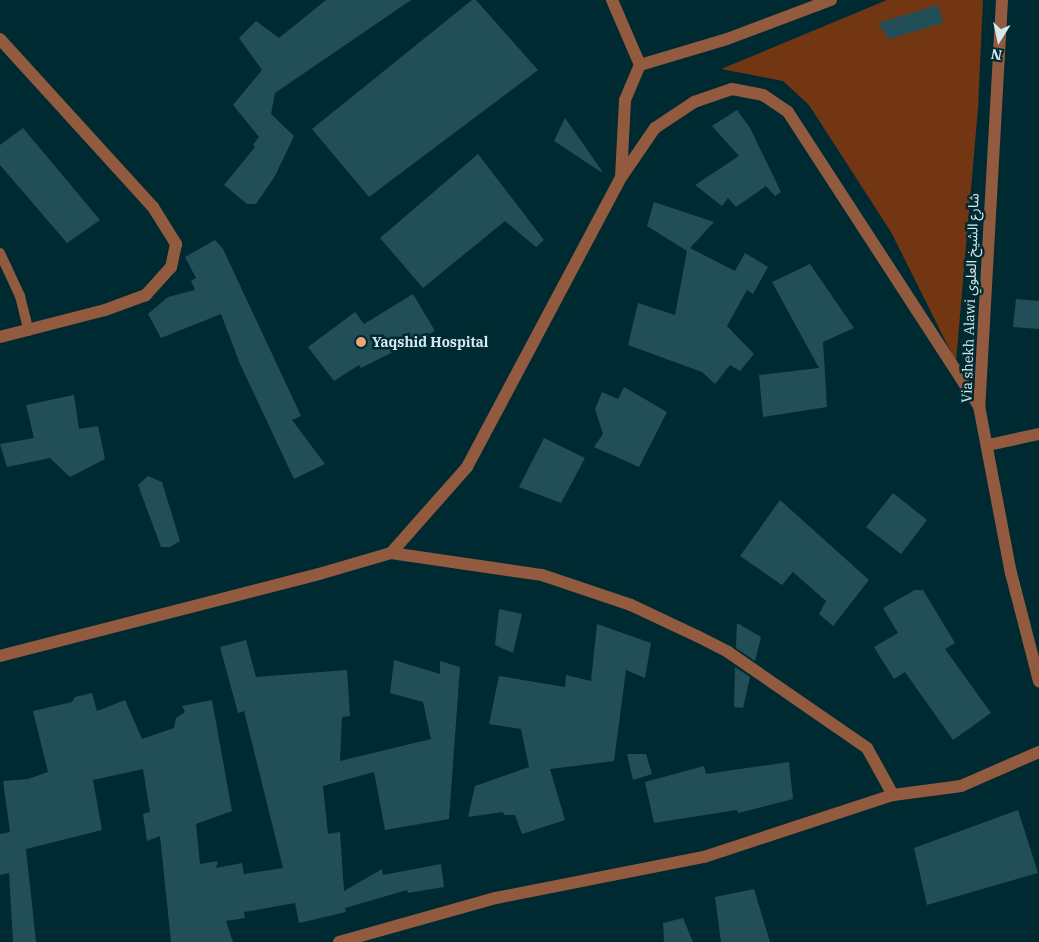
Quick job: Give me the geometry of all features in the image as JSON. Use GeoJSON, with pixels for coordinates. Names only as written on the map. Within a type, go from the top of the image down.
{"type":"FeatureCollection","features":[{"type":"Feature","properties":{"kind":"street"},"geometry":{"type":"LineString","coordinates":[[612,0],[640,65],[625,100],[622,176]]}},
{"type":"Feature","properties":{"kind":"street"},"geometry":{"type":"LineString","coordinates":[[640,65],[727,39],[831,0]]}},
{"type":"Feature","properties":{"kind":"street","name":"Via shekh Alawi شارع الشيخ العلوي"},"geometry":{"type":"LineString","coordinates":[[1002,0],[979,406],[1011,573],[1039,681]]}},
{"type":"Feature","properties":{"kind":"street"},"geometry":{"type":"LineString","coordinates":[[0,39],[153,206],[176,244],[171,267],[146,295],[105,310],[0,337]]}},
{"type":"Feature","properties":{"kind":"street"},"geometry":{"type":"LineString","coordinates":[[391,553],[467,467],[622,176],[656,128],[694,102],[732,88],[763,95],[788,112],[979,406]]}},
{"type":"Feature","properties":{"kind":"street"},"geometry":{"type":"LineString","coordinates":[[988,445],[1039,434]]}},
{"type":"Feature","properties":{"kind":"street"},"geometry":{"type":"LineString","coordinates":[[0,656],[319,574],[391,553],[542,575],[631,605],[728,652],[867,748],[893,794]]}},
{"type":"Feature","properties":{"kind":"street"},"geometry":{"type":"LineString","coordinates":[[339,942],[496,898],[704,857],[893,794],[961,786],[1039,752]]}},
{"type":"Feature","properties":{"kind":"lane"},"geometry":{"type":"LineString","coordinates":[[0,253],[20,296],[29,331]]}},
{"type":"Feature","properties":{"kind":"shaded area"},"geometry":{"type":"Polygon","coordinates":[[[887,0],[983,0],[978,108],[956,362],[891,232],[809,105],[783,81],[721,69],[887,0]]]}},
{"type":"Feature","properties":{"kind":"building"},"geometry":{"type":"Polygon","coordinates":[[[326,0],[411,0],[275,93],[271,114],[294,136],[275,176],[256,204],[247,204],[224,185],[255,147],[253,145],[259,137],[233,105],[262,70],[239,38],[256,21],[279,38],[326,0]]]}},
{"type":"Feature","properties":{"kind":"building"},"geometry":{"type":"Polygon","coordinates":[[[472,0],[476,0],[538,70],[369,197],[312,129],[472,0]]]}},
{"type":"Feature","properties":{"kind":"building"},"geometry":{"type":"Polygon","coordinates":[[[938,5],[943,23],[889,39],[878,23],[938,5]]]}},
{"type":"Feature","properties":{"kind":"building"},"geometry":{"type":"Polygon","coordinates":[[[737,110],[750,128],[781,192],[775,196],[766,186],[736,207],[728,198],[722,206],[695,185],[739,156],[712,126],[737,110]]]}},
{"type":"Feature","properties":{"kind":"building"},"geometry":{"type":"Polygon","coordinates":[[[565,118],[602,171],[601,172],[554,141],[565,118]]]}},
{"type":"Feature","properties":{"kind":"building"},"geometry":{"type":"Polygon","coordinates":[[[23,128],[100,220],[67,243],[0,165],[0,145],[23,128]]]}},
{"type":"Feature","properties":{"kind":"building"},"geometry":{"type":"Polygon","coordinates":[[[478,154],[544,240],[536,247],[505,221],[423,288],[380,238],[478,154]]]}},
{"type":"Feature","properties":{"kind":"building"},"geometry":{"type":"Polygon","coordinates":[[[654,202],[714,222],[690,248],[735,271],[745,253],[768,267],[753,294],[747,290],[727,326],[754,354],[740,371],[730,365],[715,384],[702,372],[628,345],[638,303],[675,315],[687,251],[647,226],[654,202]]]}},
{"type":"Feature","properties":{"kind":"building"},"geometry":{"type":"Polygon","coordinates":[[[215,240],[223,249],[301,416],[292,420],[325,464],[294,479],[240,364],[221,314],[161,338],[148,314],[168,297],[195,290],[191,281],[196,278],[185,257],[215,240]]]}},
{"type":"Feature","properties":{"kind":"building"},"geometry":{"type":"Polygon","coordinates":[[[810,264],[854,328],[823,342],[827,407],[763,417],[759,375],[819,368],[772,282],[810,264]]]}},
{"type":"Feature","properties":{"kind":"building"},"geometry":{"type":"Polygon","coordinates":[[[413,294],[435,331],[361,368],[359,365],[334,381],[308,347],[355,312],[364,324],[413,294]]]}},
{"type":"Feature","properties":{"kind":"building"},"geometry":{"type":"Polygon","coordinates":[[[1016,299],[1039,301],[1039,329],[1013,327],[1016,299]]]}},
{"type":"Feature","properties":{"kind":"building"},"geometry":{"type":"Polygon","coordinates":[[[624,387],[667,412],[639,467],[594,447],[603,434],[595,409],[602,392],[618,399],[624,387]]]}},
{"type":"Feature","properties":{"kind":"building"},"geometry":{"type":"Polygon","coordinates":[[[74,395],[79,429],[98,426],[105,459],[70,477],[50,458],[7,467],[0,444],[34,438],[26,405],[74,395]]]}},
{"type":"Feature","properties":{"kind":"building"},"geometry":{"type":"Polygon","coordinates":[[[544,438],[585,458],[561,503],[519,487],[544,438]]]}},
{"type":"Feature","properties":{"kind":"building"},"geometry":{"type":"Polygon","coordinates":[[[148,476],[162,482],[180,541],[170,547],[161,547],[138,485],[148,476]]]}},
{"type":"Feature","properties":{"kind":"building"},"geometry":{"type":"Polygon","coordinates":[[[893,493],[927,520],[901,554],[866,527],[893,493]]]}},
{"type":"Feature","properties":{"kind":"building"},"geometry":{"type":"Polygon","coordinates":[[[780,500],[869,580],[833,626],[819,614],[826,601],[793,572],[782,585],[740,556],[780,500]]]}},
{"type":"Feature","properties":{"kind":"building"},"geometry":{"type":"Polygon","coordinates":[[[915,590],[923,590],[955,643],[945,649],[991,713],[953,740],[905,672],[894,679],[874,647],[898,633],[883,608],[915,590]]]}},
{"type":"Feature","properties":{"kind":"building"},"geometry":{"type":"Polygon","coordinates":[[[499,609],[522,614],[513,653],[495,645],[499,609]]]}},
{"type":"Feature","properties":{"kind":"building"},"geometry":{"type":"Polygon","coordinates":[[[737,623],[761,637],[755,661],[736,648],[737,623]]]}},
{"type":"Feature","properties":{"kind":"building"},"geometry":{"type":"Polygon","coordinates":[[[597,624],[651,643],[645,678],[626,670],[614,761],[550,769],[565,820],[522,834],[515,815],[504,815],[503,812],[468,817],[475,786],[529,767],[521,729],[489,724],[499,676],[565,687],[566,675],[591,681],[597,624]]]}},
{"type":"Feature","properties":{"kind":"building"},"geometry":{"type":"Polygon","coordinates":[[[246,640],[256,677],[347,670],[350,716],[342,717],[340,761],[431,739],[423,702],[390,693],[394,660],[440,674],[440,661],[460,667],[449,819],[385,830],[374,772],[323,786],[328,834],[340,832],[344,891],[382,869],[383,875],[441,864],[444,887],[408,893],[407,890],[345,908],[346,912],[299,923],[295,903],[244,912],[245,918],[226,921],[233,942],[171,942],[160,836],[147,841],[143,814],[150,812],[143,769],[93,780],[102,830],[26,849],[36,942],[13,942],[9,873],[0,875],[0,834],[10,832],[3,781],[28,779],[48,772],[33,711],[72,702],[75,697],[92,693],[97,711],[125,700],[142,739],[174,728],[176,718],[185,712],[182,706],[212,700],[232,811],[196,824],[200,864],[218,861],[216,868],[242,863],[244,874],[283,868],[244,711],[238,713],[220,647],[246,640]]]}},
{"type":"Feature","properties":{"kind":"building"},"geometry":{"type":"Polygon","coordinates":[[[735,667],[750,677],[743,708],[734,707],[735,667]]]}},
{"type":"Feature","properties":{"kind":"building"},"geometry":{"type":"Polygon","coordinates":[[[627,754],[646,754],[652,774],[633,780],[627,754]]]}},
{"type":"Feature","properties":{"kind":"building"},"geometry":{"type":"Polygon","coordinates":[[[789,762],[793,799],[738,813],[737,810],[654,823],[645,782],[704,766],[706,774],[789,762]]]}},
{"type":"Feature","properties":{"kind":"building"},"geometry":{"type":"Polygon","coordinates":[[[1018,810],[1038,873],[927,905],[914,848],[1018,810]]]}},
{"type":"Feature","properties":{"kind":"building"},"geometry":{"type":"Polygon","coordinates":[[[754,889],[770,942],[721,942],[715,897],[754,889]]]}},
{"type":"Feature","properties":{"kind":"building"},"geometry":{"type":"Polygon","coordinates":[[[683,918],[693,942],[664,942],[663,923],[683,918]]]}},
{"type":"Feature","properties":{"kind":"place","name":"Yaqshid Hospital"},"geometry":{"type":"Point","coordinates":[361,342]}}]}
